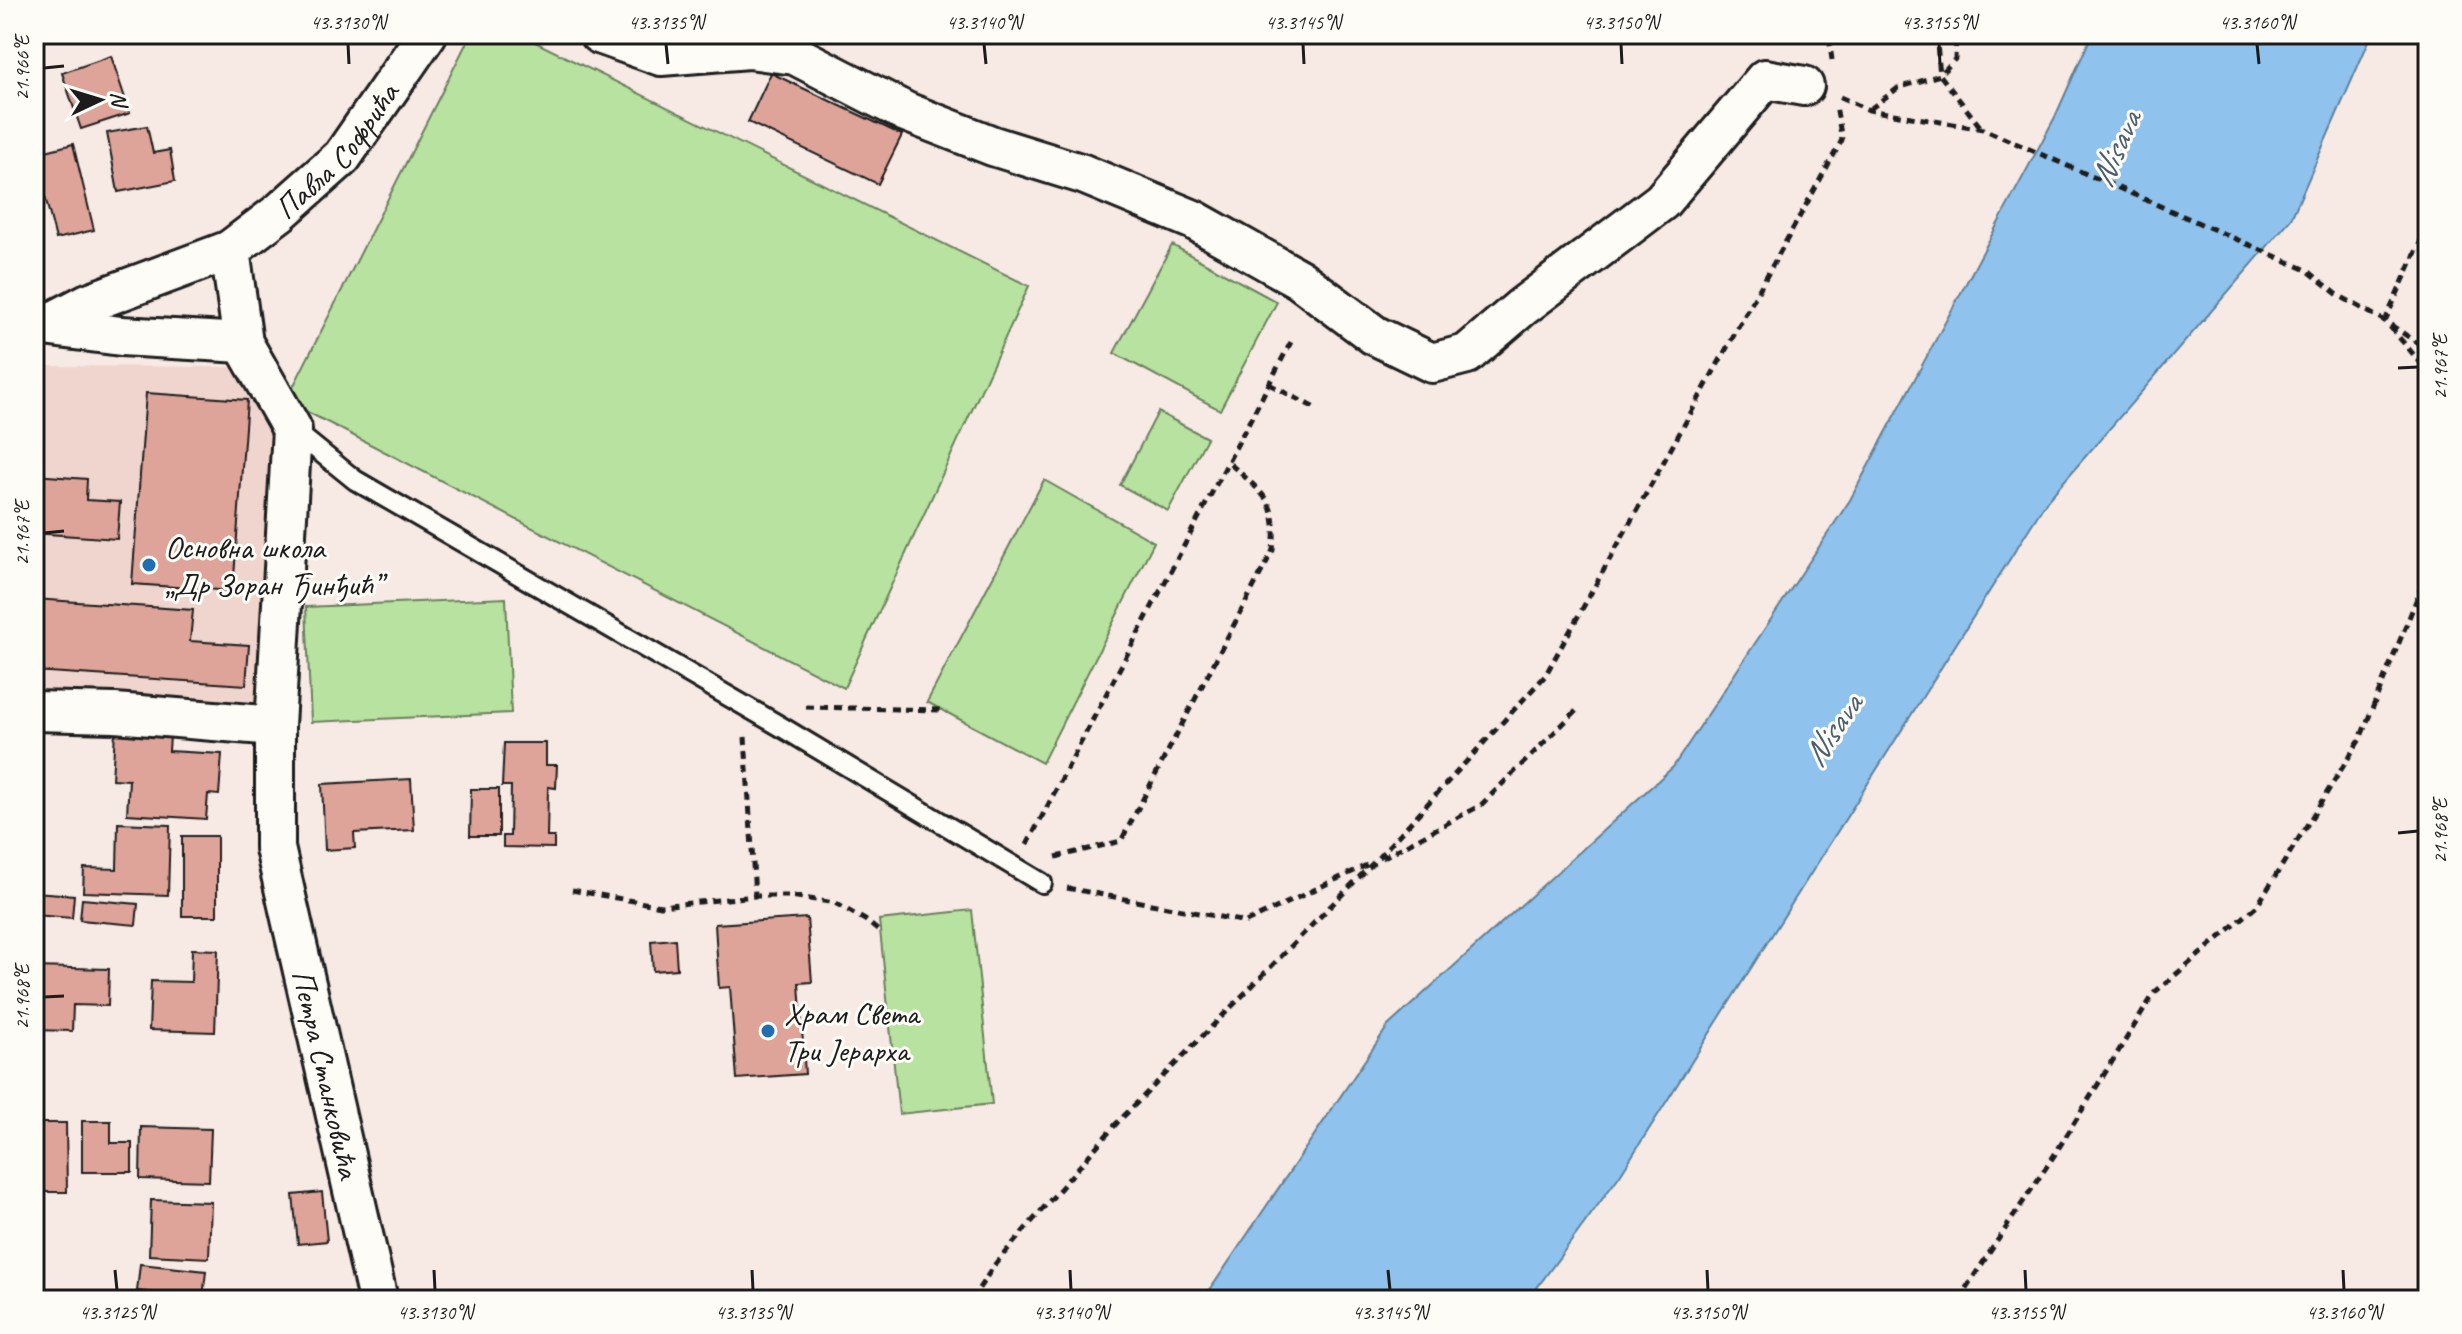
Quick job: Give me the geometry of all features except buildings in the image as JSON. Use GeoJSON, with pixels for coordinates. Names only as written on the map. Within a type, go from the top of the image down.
{"type":"FeatureCollection","features":[{"type":"Feature","properties":{"kind":"street","name":"Павла Софрића"},"geometry":{"type":"LineString","coordinates":[[39,327],[88,303],[230,250],[280,212],[342,157],[427,34]]}},
{"type":"Feature","properties":{"kind":"street"},"geometry":{"type":"LineString","coordinates":[[599,34],[661,56],[749,49],[795,55],[906,112],[993,146],[1083,174],[1194,220],[1299,279],[1374,335],[1432,363],[1467,354],[1522,307],[1662,201],[1765,79],[1819,90]]}},
{"type":"Feature","properties":{"kind":"street"},"geometry":{"type":"LineString","coordinates":[[230,250],[243,343],[292,429]]}},
{"type":"Feature","properties":{"kind":"street","name":"Павла Софрића"},"geometry":{"type":"LineString","coordinates":[[39,327],[121,336],[243,343]]}},
{"type":"Feature","properties":{"kind":"street","name":"Петра Станковића"},"geometry":{"type":"LineString","coordinates":[[292,429],[275,726],[275,848],[378,1300]]}},
{"type":"Feature","properties":{"kind":"street"},"geometry":{"type":"LineString","coordinates":[[34,711],[115,713],[275,726]]}},
{"type":"Feature","properties":{"kind":"lane"},"geometry":{"type":"LineString","coordinates":[[292,429],[355,480],[744,705],[1042,883]]}},
{"type":"Feature","properties":{"kind":"path"},"geometry":{"type":"LineString","coordinates":[[971,1300],[996,1263],[1116,1124],[1375,861],[1545,676],[1842,140],[1819,90],[1835,34]]}},
{"type":"Feature","properties":{"kind":"path"},"geometry":{"type":"LineString","coordinates":[[1936,34],[1940,75],[1983,129]]}},
{"type":"Feature","properties":{"kind":"path"},"geometry":{"type":"LineString","coordinates":[[1869,110],[1898,88],[1940,75],[1955,59],[1956,34]]}},
{"type":"Feature","properties":{"kind":"path"},"geometry":{"type":"LineString","coordinates":[[1819,90],[1869,110],[1983,129],[2307,270],[2338,295],[2428,350]]}},
{"type":"Feature","properties":{"kind":"path"},"geometry":{"type":"LineString","coordinates":[[2385,321],[2428,225]]}},
{"type":"Feature","properties":{"kind":"path"},"geometry":{"type":"LineString","coordinates":[[2385,321],[2426,369],[2428,379]]}},
{"type":"Feature","properties":{"kind":"path"},"geometry":{"type":"LineString","coordinates":[[1016,867],[1292,340]]}},
{"type":"Feature","properties":{"kind":"path"},"geometry":{"type":"LineString","coordinates":[[1269,384],[1315,408]]}},
{"type":"Feature","properties":{"kind":"path"},"geometry":{"type":"LineString","coordinates":[[1016,867],[1121,841],[1273,550],[1273,509],[1264,496],[1228,462]]}},
{"type":"Feature","properties":{"kind":"path"},"geometry":{"type":"LineString","coordinates":[[1958,1300],[2055,1154],[2155,992],[2257,906],[2360,739],[2428,571]]}},
{"type":"Feature","properties":{"kind":"path"},"geometry":{"type":"LineString","coordinates":[[744,705],[755,896]]}},
{"type":"Feature","properties":{"kind":"path"},"geometry":{"type":"LineString","coordinates":[[805,707],[942,710]]}},
{"type":"Feature","properties":{"kind":"path"},"geometry":{"type":"LineString","coordinates":[[1042,883],[1246,922],[1375,861],[1481,805],[1578,709]]}},
{"type":"Feature","properties":{"kind":"path"},"geometry":{"type":"LineString","coordinates":[[572,890],[661,906],[755,896],[791,896],[835,903],[881,933]]}},
{"type":"Feature","properties":{"kind":"shaded area","name":"Основна школа „Др Зоран Ђинђић”"},"geometry":{"type":"Polygon","coordinates":[[[34,366],[236,367],[269,433],[258,714],[34,697],[34,366]]]}},
{"type":"Feature","properties":{"kind":"green space"},"geometry":{"type":"Polygon","coordinates":[[[471,34],[519,34],[1029,286],[844,688],[286,401],[471,34]]]}},
{"type":"Feature","properties":{"kind":"green space"},"geometry":{"type":"Polygon","coordinates":[[[1172,245],[1277,302],[1220,410],[1114,353],[1172,245]]]}},
{"type":"Feature","properties":{"kind":"green space"},"geometry":{"type":"Polygon","coordinates":[[[1158,412],[1207,438],[1168,511],[1120,485],[1158,412]]]}},
{"type":"Feature","properties":{"kind":"green space"},"geometry":{"type":"Polygon","coordinates":[[[1044,480],[1154,542],[1042,763],[927,702],[1044,480]]]}},
{"type":"Feature","properties":{"kind":"green space"},"geometry":{"type":"Polygon","coordinates":[[[506,598],[511,713],[311,722],[306,607],[506,598]]]}},
{"type":"Feature","properties":{"kind":"green space"},"geometry":{"type":"Polygon","coordinates":[[[972,910],[992,1104],[899,1114],[879,920],[972,910]]]}},
{"type":"Feature","properties":{"kind":"water","name":"Nisava"},"geometry":{"type":"Polygon","coordinates":[[[2092,34],[2372,34],[2291,219],[2046,502],[1620,1175],[1528,1300],[1203,1300],[1388,1026],[1673,767],[1850,500],[2055,117],[2092,34]]]}},
{"type":"Feature","properties":{"kind":"place","name":"Основна школа „Др Зоран Ђинђић”"},"geometry":{"type":"Point","coordinates":[149,565]}},
{"type":"Feature","properties":{"kind":"place","name":"Храм Света Три Јерарха"},"geometry":{"type":"Point","coordinates":[768,1031]}}]}
